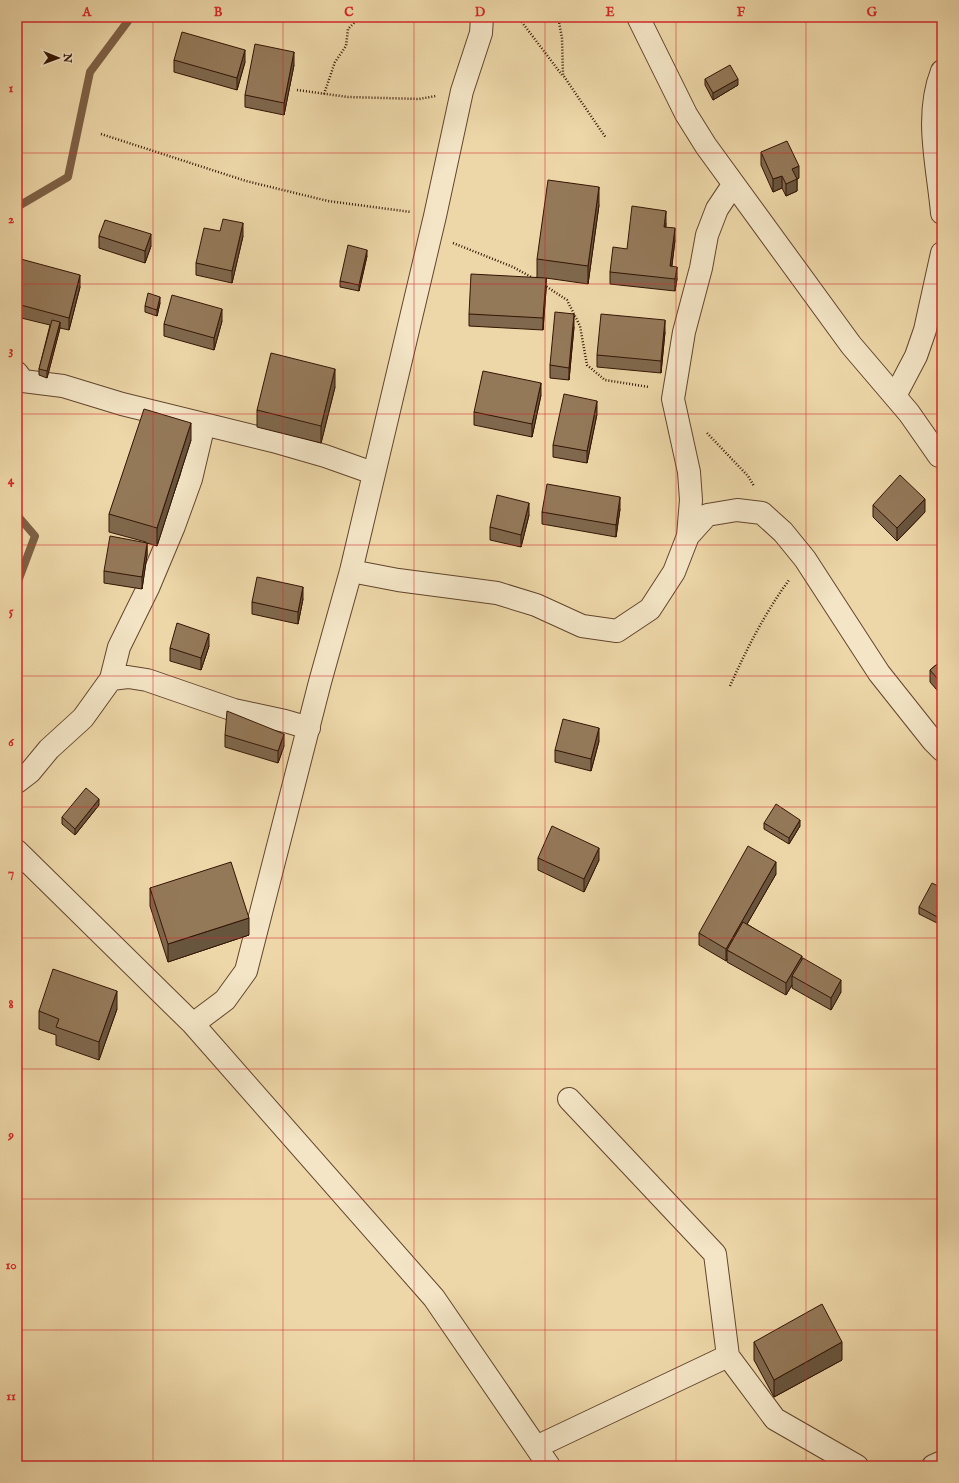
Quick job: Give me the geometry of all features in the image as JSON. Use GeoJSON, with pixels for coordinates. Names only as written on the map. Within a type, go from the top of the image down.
{"type":"FeatureCollection","features":[{"type":"Feature","properties":{"kind":"street"},"geometry":{"type":"LineString","coordinates":[[193,1024],[225,1000],[246,971],[320,682],[351,571],[433,225],[462,91],[481,33],[482,17]]}},
{"type":"Feature","properties":{"kind":"street"},"geometry":{"type":"LineString","coordinates":[[638,17],[686,114],[733,185],[778,242],[803,280],[851,345],[895,396],[939,456]]}},
{"type":"Feature","properties":{"kind":"street"},"geometry":{"type":"LineString","coordinates":[[942,71],[937,84],[934,103],[933,130],[934,152],[942,206]]}},
{"type":"Feature","properties":{"kind":"street"},"geometry":{"type":"LineString","coordinates":[[351,571],[398,580],[497,593],[536,605],[582,626],[617,631],[650,609],[674,572],[688,536],[691,500],[689,472],[673,399],[687,320],[701,268],[707,235],[717,210],[733,185]]}},
{"type":"Feature","properties":{"kind":"street"},"geometry":{"type":"LineString","coordinates":[[895,396],[916,356],[925,330],[942,253]]}},
{"type":"Feature","properties":{"kind":"street"},"geometry":{"type":"LineString","coordinates":[[17,373],[23,381],[63,386],[122,404],[281,443],[373,473]]}},
{"type":"Feature","properties":{"kind":"street"},"geometry":{"type":"LineString","coordinates":[[17,782],[30,772],[49,750],[82,718],[111,679],[119,647],[151,582],[174,526],[191,479],[204,424]]}},
{"type":"Feature","properties":{"kind":"street"},"geometry":{"type":"LineString","coordinates":[[688,536],[707,515],[737,510],[762,513],[783,532],[805,559],[879,673],[933,741],[942,750]]}},
{"type":"Feature","properties":{"kind":"street"},"geometry":{"type":"LineString","coordinates":[[111,679],[128,677],[147,680],[234,710],[285,721],[309,728]]}},
{"type":"Feature","properties":{"kind":"street"},"geometry":{"type":"LineString","coordinates":[[17,851],[193,1024],[434,1298],[549,1466]]}},
{"type":"Feature","properties":{"kind":"street"},"geometry":{"type":"LineString","coordinates":[[569,1099],[715,1254],[728,1356],[775,1419],[857,1466]]}},
{"type":"Feature","properties":{"kind":"street"},"geometry":{"type":"LineString","coordinates":[[536,1447],[728,1356]]}},
{"type":"Feature","properties":{"kind":"street"},"geometry":{"type":"LineString","coordinates":[[933,1466],[942,1462]]}},
{"type":"Feature","properties":{"kind":"path"},"geometry":{"type":"LineString","coordinates":[[324,94],[335,62],[346,46],[348,28],[357,20],[357,17]]}},
{"type":"Feature","properties":{"kind":"path"},"geometry":{"type":"LineString","coordinates":[[518,17],[563,75],[606,138]]}},
{"type":"Feature","properties":{"kind":"path"},"geometry":{"type":"LineString","coordinates":[[558,17],[562,38],[563,75]]}},
{"type":"Feature","properties":{"kind":"path"},"geometry":{"type":"LineString","coordinates":[[297,90],[348,97],[419,99],[462,91]]}},
{"type":"Feature","properties":{"kind":"path"},"geometry":{"type":"LineString","coordinates":[[101,134],[246,181],[433,225],[536,280]]}},
{"type":"Feature","properties":{"kind":"path"},"geometry":{"type":"LineString","coordinates":[[542,283],[567,300],[580,326],[587,365],[605,380],[647,386],[673,399]]}},
{"type":"Feature","properties":{"kind":"path"},"geometry":{"type":"LineString","coordinates":[[706,432],[748,476],[756,489]]}},
{"type":"Feature","properties":{"kind":"path"},"geometry":{"type":"LineString","coordinates":[[730,686],[748,646],[771,605],[805,559]]}},
{"type":"Feature","properties":{"kind":"building"},"geometry":{"type":"Polygon","coordinates":[[[182,32],[245,50],[237,78],[174,60],[182,32]]]}},
{"type":"Feature","properties":{"kind":"building"},"geometry":{"type":"Polygon","coordinates":[[[255,44],[294,52],[284,103],[245,95],[255,44]]]}},
{"type":"Feature","properties":{"kind":"building"},"geometry":{"type":"Polygon","coordinates":[[[730,65],[738,79],[713,93],[705,79],[730,65]]]}},
{"type":"Feature","properties":{"kind":"building"},"geometry":{"type":"Polygon","coordinates":[[[787,141],[799,166],[792,169],[797,179],[786,184],[782,176],[773,179],[761,152],[787,141]]]}},
{"type":"Feature","properties":{"kind":"building"},"geometry":{"type":"Polygon","coordinates":[[[548,180],[599,187],[588,266],[537,259],[548,180]]]}},
{"type":"Feature","properties":{"kind":"building"},"geometry":{"type":"Polygon","coordinates":[[[632,206],[666,211],[664,227],[675,228],[670,266],[677,267],[675,279],[610,272],[613,247],[627,249],[632,206]]]}},
{"type":"Feature","properties":{"kind":"building"},"geometry":{"type":"Polygon","coordinates":[[[223,219],[243,223],[232,271],[196,263],[204,228],[220,231],[223,219]]]}},
{"type":"Feature","properties":{"kind":"building"},"geometry":{"type":"Polygon","coordinates":[[[105,220],[151,234],[145,251],[99,236],[105,220]]]}},
{"type":"Feature","properties":{"kind":"building"},"geometry":{"type":"Polygon","coordinates":[[[348,245],[367,250],[359,285],[340,281],[348,245]]]}},
{"type":"Feature","properties":{"kind":"building"},"geometry":{"type":"Polygon","coordinates":[[[17,258],[80,275],[69,318],[17,304],[17,258]]]}},
{"type":"Feature","properties":{"kind":"building"},"geometry":{"type":"Polygon","coordinates":[[[471,274],[546,278],[543,318],[469,314],[471,274]]]}},
{"type":"Feature","properties":{"kind":"building"},"geometry":{"type":"Polygon","coordinates":[[[148,293],[160,297],[157,310],[145,306],[148,293]]]}},
{"type":"Feature","properties":{"kind":"building"},"geometry":{"type":"Polygon","coordinates":[[[172,295],[222,309],[214,338],[164,324],[172,295]]]}},
{"type":"Feature","properties":{"kind":"building"},"geometry":{"type":"Polygon","coordinates":[[[555,312],[574,314],[569,368],[550,365],[555,312]]]}},
{"type":"Feature","properties":{"kind":"building"},"geometry":{"type":"Polygon","coordinates":[[[601,314],[665,320],[661,361],[597,355],[601,314]]]}},
{"type":"Feature","properties":{"kind":"building"},"geometry":{"type":"Polygon","coordinates":[[[52,320],[60,322],[47,371],[39,369],[52,320]]]}},
{"type":"Feature","properties":{"kind":"building"},"geometry":{"type":"Polygon","coordinates":[[[271,353],[335,369],[321,426],[257,410],[271,353]]]}},
{"type":"Feature","properties":{"kind":"building"},"geometry":{"type":"Polygon","coordinates":[[[483,371],[541,383],[532,424],[474,412],[483,371]]]}},
{"type":"Feature","properties":{"kind":"building"},"geometry":{"type":"Polygon","coordinates":[[[564,394],[597,401],[587,451],[553,445],[564,394]]]}},
{"type":"Feature","properties":{"kind":"building"},"geometry":{"type":"Polygon","coordinates":[[[144,409],[191,423],[157,528],[109,514],[144,409]]]}},
{"type":"Feature","properties":{"kind":"building"},"geometry":{"type":"Polygon","coordinates":[[[900,475],[925,499],[897,528],[873,505],[900,475]]]}},
{"type":"Feature","properties":{"kind":"building"},"geometry":{"type":"Polygon","coordinates":[[[547,484],[620,497],[616,525],[542,512],[547,484]]]}},
{"type":"Feature","properties":{"kind":"building"},"geometry":{"type":"Polygon","coordinates":[[[497,495],[529,503],[521,535],[490,527],[497,495]]]}},
{"type":"Feature","properties":{"kind":"building"},"geometry":{"type":"Polygon","coordinates":[[[110,536],[147,543],[142,577],[104,571],[110,536]]]}},
{"type":"Feature","properties":{"kind":"building"},"geometry":{"type":"Polygon","coordinates":[[[257,577],[303,587],[298,612],[252,602],[257,577]]]}},
{"type":"Feature","properties":{"kind":"building"},"geometry":{"type":"Polygon","coordinates":[[[177,623],[209,634],[201,658],[170,648],[177,623]]]}},
{"type":"Feature","properties":{"kind":"building"},"geometry":{"type":"Polygon","coordinates":[[[942,660],[942,684],[930,670],[942,660]]]}},
{"type":"Feature","properties":{"kind":"building"},"geometry":{"type":"Polygon","coordinates":[[[227,711],[284,734],[278,751],[225,735],[227,711]]]}},
{"type":"Feature","properties":{"kind":"building"},"geometry":{"type":"Polygon","coordinates":[[[563,719],[599,728],[591,759],[555,750],[563,719]]]}},
{"type":"Feature","properties":{"kind":"building"},"geometry":{"type":"Polygon","coordinates":[[[86,788],[99,799],[75,829],[62,817],[86,788]]]}},
{"type":"Feature","properties":{"kind":"building"},"geometry":{"type":"Polygon","coordinates":[[[776,804],[800,820],[789,838],[764,823],[776,804]]]}},
{"type":"Feature","properties":{"kind":"building"},"geometry":{"type":"Polygon","coordinates":[[[552,826],[599,848],[584,879],[538,858],[552,826]]]}},
{"type":"Feature","properties":{"kind":"building"},"geometry":{"type":"Polygon","coordinates":[[[748,846],[776,862],[726,949],[699,933],[748,846]]]}},
{"type":"Feature","properties":{"kind":"building"},"geometry":{"type":"Polygon","coordinates":[[[231,862],[249,918],[168,944],[150,888],[231,862]]]}},
{"type":"Feature","properties":{"kind":"building"},"geometry":{"type":"Polygon","coordinates":[[[932,883],[942,888],[941,919],[919,907],[932,883]]]}},
{"type":"Feature","properties":{"kind":"building"},"geometry":{"type":"Polygon","coordinates":[[[743,922],[802,956],[786,983],[727,950],[743,922]]]}},
{"type":"Feature","properties":{"kind":"building"},"geometry":{"type":"Polygon","coordinates":[[[803,958],[841,980],[831,998],[792,976],[803,958]]]}},
{"type":"Feature","properties":{"kind":"building"},"geometry":{"type":"Polygon","coordinates":[[[53,969],[117,991],[99,1042],[56,1027],[59,1019],[39,1011],[53,969]]]}},
{"type":"Feature","properties":{"kind":"building"},"geometry":{"type":"Polygon","coordinates":[[[822,1304],[842,1342],[774,1380],[754,1342],[822,1304]]]}},
{"type":"Feature","properties":{"kind":"waterway"},"geometry":{"type":"LineString","coordinates":[[17,207],[68,177],[90,72],[131,17]]}},
{"type":"Feature","properties":{"kind":"waterway"},"geometry":{"type":"LineString","coordinates":[[17,515],[35,536],[17,584]]}}]}
